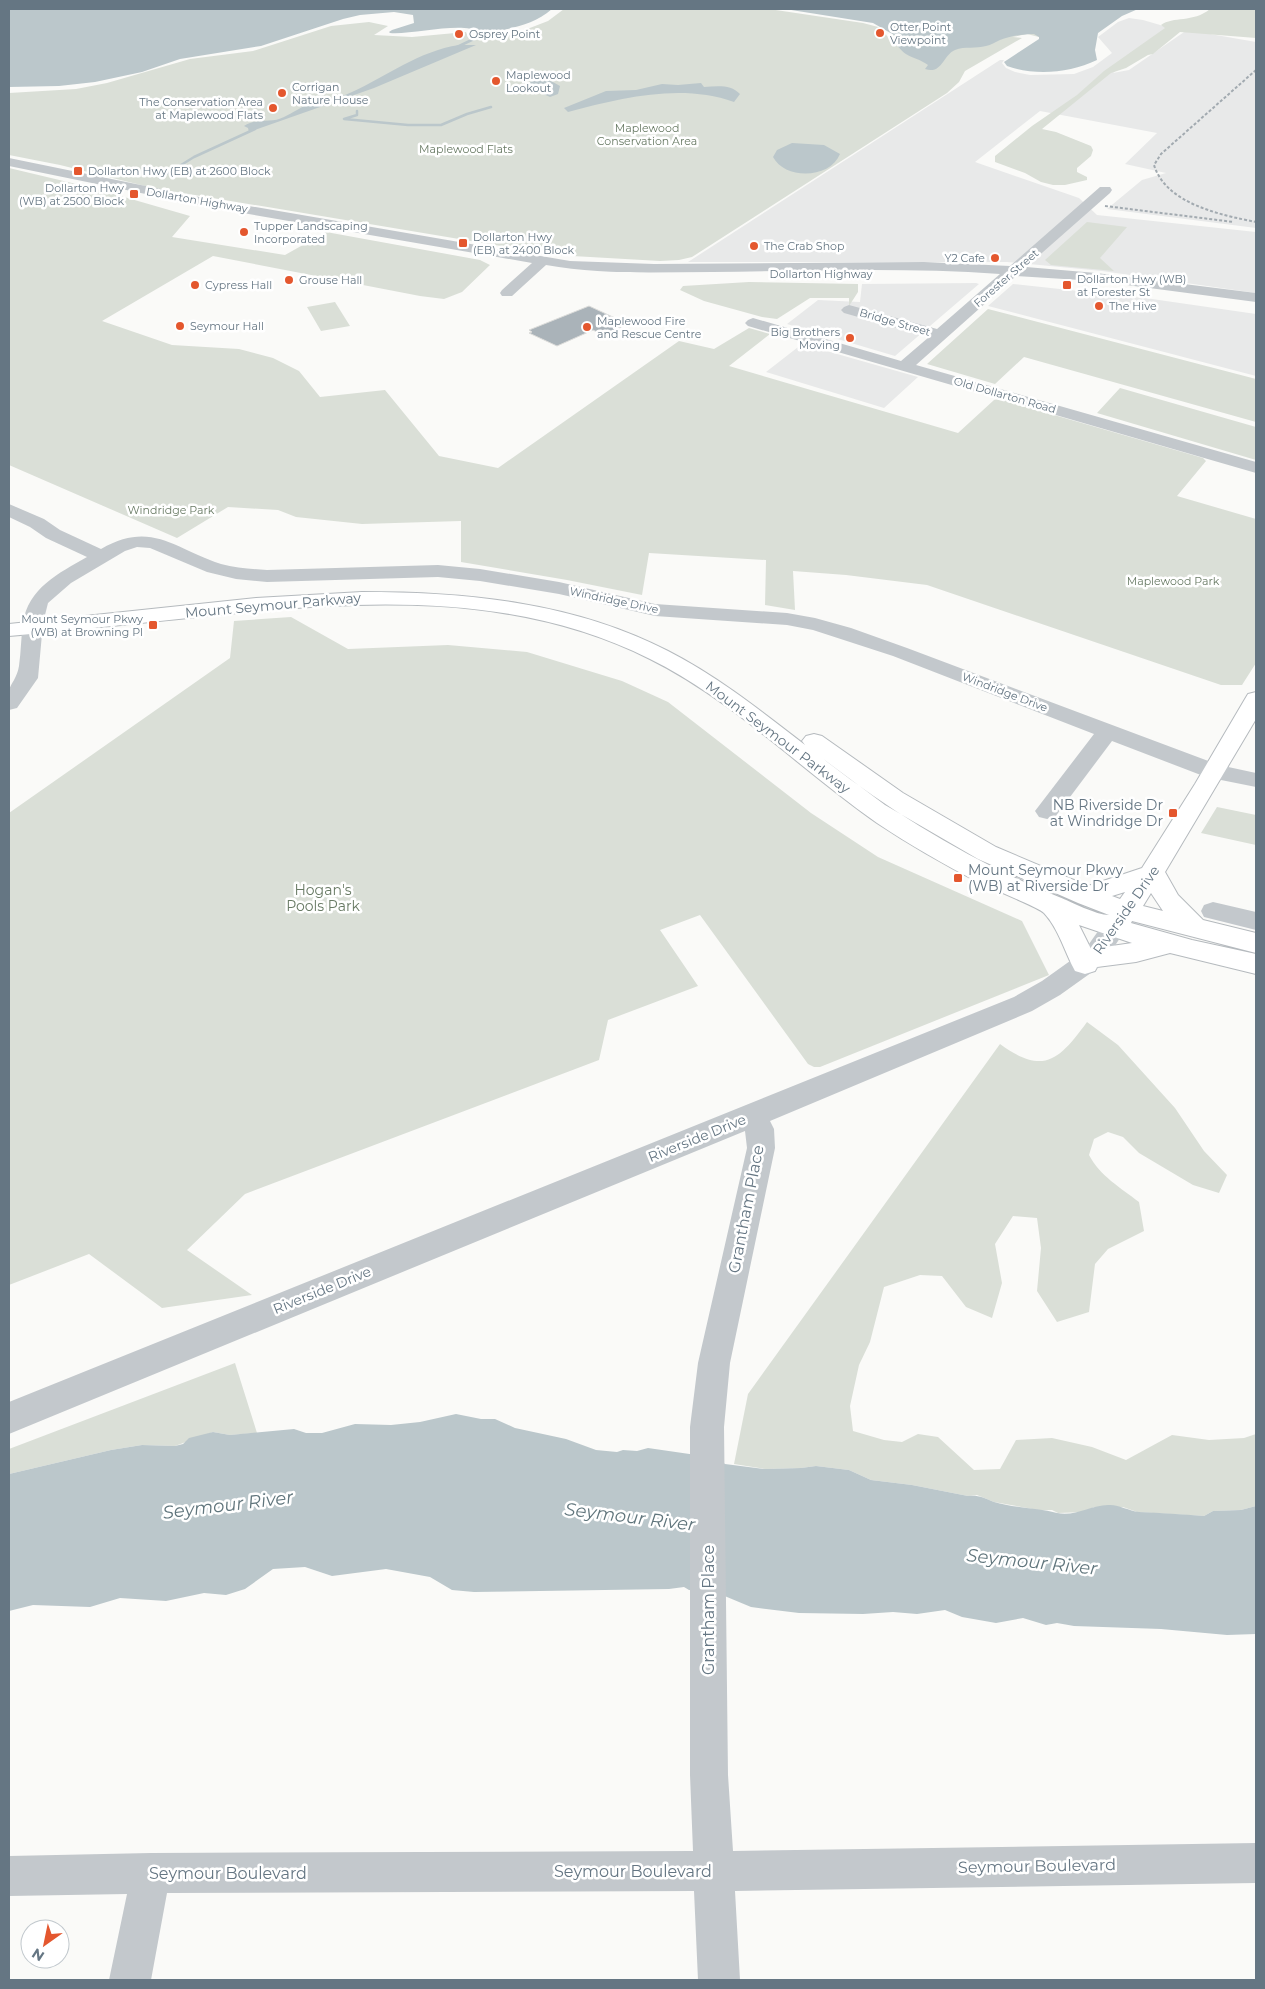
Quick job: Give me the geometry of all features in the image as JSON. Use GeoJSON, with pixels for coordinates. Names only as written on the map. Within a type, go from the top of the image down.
{"type":"FeatureCollection","features":[{"type":"Feature","properties":{"kind":"main road","name":"Mount Seymour Parkway"},"geometry":{"type":"LineString","coordinates":[[26,624],[265,590],[336,585],[402,584],[467,587],[544,598],[602,614],[664,639],[692,653],[728,675],[894,799],[987,853],[1087,897],[1169,944],[1256,964]]}},
{"type":"Feature","properties":{"kind":"main road","name":"Mount Seymour Parkway"},"geometry":{"type":"LineString","coordinates":[[9,618],[26,624],[307,599],[383,597],[447,599],[501,605],[582,624],[649,650],[696,676],[738,704],[811,762],[888,819],[975,870],[1052,904],[1121,918],[1204,920],[1256,943]]}},
{"type":"Feature","properties":{"kind":"main road","name":"Riverside Drive"},"geometry":{"type":"LineString","coordinates":[[1121,918],[1153,873],[1256,698]]}},
{"type":"Feature","properties":{"kind":"main road"},"geometry":{"type":"LineString","coordinates":[[1087,897],[1153,873],[1169,901],[1204,920]]}},
{"type":"Feature","properties":{"kind":"main road"},"geometry":{"type":"LineString","coordinates":[[1052,904],[1089,961],[1169,944]]}},
{"type":"Feature","properties":{"kind":"street","name":"Dollarton Highway"},"geometry":{"type":"LineString","coordinates":[[9,162],[136,189],[387,234],[572,270],[636,274],[1058,274],[1152,283],[1256,298]]}},
{"type":"Feature","properties":{"kind":"street","name":"Forester Street"},"geometry":{"type":"LineString","coordinates":[[905,366],[1030,258],[1105,190]]}},
{"type":"Feature","properties":{"kind":"street"},"geometry":{"type":"LineString","coordinates":[[1030,258],[1041,267],[1058,274]]}},
{"type":"Feature","properties":{"kind":"street","name":"Dollarton Highway"},"geometry":{"type":"LineString","coordinates":[[540,263],[607,268],[924,266],[1140,289],[1256,306]]}},
{"type":"Feature","properties":{"kind":"street"},"geometry":{"type":"LineString","coordinates":[[507,293],[540,263]]}},
{"type":"Feature","properties":{"kind":"street"},"geometry":{"type":"LineString","coordinates":[[960,274],[981,277],[992,284],[992,290]]}},
{"type":"Feature","properties":{"kind":"street","name":"Bridge Street"},"geometry":{"type":"LineString","coordinates":[[849,310],[941,335]]}},
{"type":"Feature","properties":{"kind":"street","name":"Old Dollarton Road"},"geometry":{"type":"LineString","coordinates":[[753,323],[1256,468]]}},
{"type":"Feature","properties":{"kind":"street"},"geometry":{"type":"LineString","coordinates":[[9,510],[37,523],[53,534],[102,556]]}},
{"type":"Feature","properties":{"kind":"street","name":"Windridge Drive"},"geometry":{"type":"LineString","coordinates":[[9,703],[21,689],[27,677],[26,624],[44,595],[102,556],[124,544],[136,541],[158,545],[208,566],[245,574],[286,576],[438,571],[480,575],[551,586],[655,610],[787,619],[815,624],[900,652],[1214,772],[1256,780]]}},
{"type":"Feature","properties":{"kind":"street"},"geometry":{"type":"LineString","coordinates":[[1047,811],[1108,731]]}},
{"type":"Feature","properties":{"kind":"street","name":"Riverside Drive"},"geometry":{"type":"LineString","coordinates":[[9,1418],[1023,1004],[1051,988],[1089,961],[1121,918]]}},
{"type":"Feature","properties":{"kind":"street"},"geometry":{"type":"LineString","coordinates":[[1204,920],[1256,921]]}},
{"type":"Feature","properties":{"kind":"street","name":"Grantham Place"},"geometry":{"type":"LineString","coordinates":[[719,1980],[709,1775],[707,1440],[714,1363],[761,1148],[760,1129],[750,1117]]}},
{"type":"Feature","properties":{"kind":"street","name":"Seymour Boulevard"},"geometry":{"type":"LineString","coordinates":[[9,1876],[151,1873],[715,1871],[1256,1863]]}},
{"type":"Feature","properties":{"kind":"street"},"geometry":{"type":"LineString","coordinates":[[130,1980],[151,1873]]}},
{"type":"Feature","properties":{"kind":"shaded area"},"geometry":{"type":"Polygon","coordinates":[[[1129,18],[1167,27],[1113,73],[1129,70],[1187,30],[1256,42],[1256,228],[1107,209],[1142,180],[1166,173],[1125,164],[1157,133],[1040,111],[975,162],[1079,198],[1097,215],[1256,232],[1256,293],[1102,271],[1007,262],[688,262],[1000,60],[1004,60],[1002,63],[1006,68],[1030,75],[1074,74],[1093,67],[1112,53],[1098,37],[1118,22],[1129,18]]]}},
{"type":"Feature","properties":{"kind":"shaded area"},"geometry":{"type":"Polygon","coordinates":[[[862,284],[979,284],[895,356],[787,324],[818,300],[860,302],[862,284]]]}},
{"type":"Feature","properties":{"kind":"shaded area"},"geometry":{"type":"Polygon","coordinates":[[[1013,284],[1152,299],[1256,314],[1256,376],[988,306],[1013,284]]]}},
{"type":"Feature","properties":{"kind":"shaded area"},"geometry":{"type":"Polygon","coordinates":[[[802,344],[918,377],[884,408],[766,372],[802,344]]]}},
{"type":"Feature","properties":{"kind":"green space","name":"Maplewood Flats"},"geometry":{"type":"Polygon","coordinates":[[[564,9],[769,9],[863,23],[882,28],[887,36],[905,31],[1088,9],[1039,37],[1027,34],[1013,37],[1022,38],[965,71],[959,82],[947,93],[692,257],[679,260],[660,261],[555,255],[153,188],[60,165],[9,155],[9,93],[76,89],[107,83],[190,59],[253,51],[331,26],[369,22],[388,26],[374,35],[412,37],[466,32],[468,37],[496,39],[548,21],[564,9]]]}},
{"type":"Feature","properties":{"kind":"green space"},"geometry":{"type":"Polygon","coordinates":[[[1210,9],[1256,9],[1256,38],[1180,32],[1153,54],[1126,68],[1111,73],[1042,129],[1056,132],[1091,146],[1093,150],[1091,156],[1077,168],[1077,172],[1087,177],[1087,180],[1065,185],[1053,185],[1041,182],[1025,173],[995,162],[995,156],[1032,126],[1077,95],[1104,71],[1165,28],[1161,25],[1166,22],[1197,16],[1210,9]]]}},
{"type":"Feature","properties":{"kind":"green space"},"geometry":{"type":"Polygon","coordinates":[[[9,168],[93,188],[190,216],[172,237],[285,255],[326,232],[480,260],[490,265],[462,292],[444,299],[213,256],[102,321],[172,345],[239,349],[273,358],[299,371],[320,397],[385,390],[439,456],[498,468],[679,341],[714,349],[749,328],[770,334],[729,366],[958,433],[994,400],[999,399],[1203,458],[1206,461],[1177,496],[1256,519],[1256,663],[1242,685],[1221,685],[927,585],[846,575],[793,571],[795,610],[765,605],[766,560],[649,553],[642,595],[461,562],[461,521],[362,524],[296,517],[278,510],[228,507],[177,538],[9,465],[9,168]]]}},
{"type":"Feature","properties":{"kind":"green space"},"geometry":{"type":"Polygon","coordinates":[[[1087,222],[1127,227],[1100,258],[1114,271],[1051,265],[1045,260],[1087,222]]]}},
{"type":"Feature","properties":{"kind":"green space"},"geometry":{"type":"Polygon","coordinates":[[[749,282],[858,284],[858,292],[849,306],[849,298],[810,298],[777,319],[762,317],[704,301],[680,290],[683,286],[749,282]]]}},
{"type":"Feature","properties":{"kind":"green space"},"geometry":{"type":"Polygon","coordinates":[[[335,302],[350,326],[321,331],[307,307],[335,302]]]}},
{"type":"Feature","properties":{"kind":"green space"},"geometry":{"type":"Polygon","coordinates":[[[988,309],[1256,379],[1256,422],[1024,357],[995,384],[927,364],[988,309]]]}},
{"type":"Feature","properties":{"kind":"green space"},"geometry":{"type":"Polygon","coordinates":[[[1120,388],[1256,427],[1256,460],[1097,413],[1120,388]]]}},
{"type":"Feature","properties":{"kind":"green space","name":"Hogan's Pools Park"},"geometry":{"type":"Polygon","coordinates":[[[291,617],[348,649],[448,645],[527,652],[622,681],[668,702],[811,813],[878,857],[1022,921],[1049,975],[820,1067],[814,1067],[808,1064],[700,915],[660,930],[698,986],[608,1020],[599,1060],[245,1194],[187,1250],[252,1295],[162,1308],[89,1254],[9,1285],[9,813],[230,658],[234,621],[291,617]]]}},
{"type":"Feature","properties":{"kind":"green space"},"geometry":{"type":"Polygon","coordinates":[[[1217,807],[1256,815],[1256,845],[1201,833],[1217,807]]]}},
{"type":"Feature","properties":{"kind":"green space"},"geometry":{"type":"Polygon","coordinates":[[[1087,1022],[1118,1045],[1175,1108],[1204,1151],[1227,1175],[1219,1193],[1193,1185],[1139,1153],[1123,1137],[1108,1132],[1094,1139],[1089,1155],[1105,1175],[1139,1202],[1144,1231],[1108,1249],[1095,1264],[1089,1312],[1057,1322],[1037,1291],[1041,1248],[1037,1218],[1013,1216],[995,1244],[1002,1283],[992,1318],[966,1307],[942,1276],[920,1275],[884,1287],[870,1342],[859,1365],[850,1406],[853,1431],[884,1440],[902,1442],[918,1434],[938,1437],[974,1470],[1000,1469],[1016,1440],[1052,1438],[1092,1447],[1126,1460],[1172,1435],[1209,1440],[1244,1438],[1256,1434],[1256,1506],[1241,1510],[1213,1511],[1204,1516],[1137,1512],[1123,1507],[1094,1507],[1084,1512],[1058,1513],[1052,1510],[1038,1510],[994,1502],[977,1495],[968,1496],[912,1485],[871,1480],[849,1470],[816,1466],[765,1469],[734,1464],[748,1394],[1000,1044],[1015,1054],[1028,1059],[1039,1061],[1050,1059],[1068,1046],[1087,1022]]]}},
{"type":"Feature","properties":{"kind":"green space"},"geometry":{"type":"Polygon","coordinates":[[[235,1363],[257,1433],[230,1435],[213,1432],[175,1446],[142,1445],[111,1450],[9,1474],[9,1449],[235,1363]]]}},
{"type":"Feature","properties":{"kind":"water"},"geometry":{"type":"Polygon","coordinates":[[[9,9],[552,9],[543,16],[526,24],[479,37],[477,35],[479,32],[461,28],[390,33],[392,30],[414,23],[413,15],[394,12],[360,15],[261,46],[180,59],[142,72],[95,82],[59,86],[9,87],[9,9]]]}},
{"type":"Feature","properties":{"kind":"water"},"geometry":{"type":"Polygon","coordinates":[[[785,9],[1138,9],[1122,16],[1098,33],[1095,50],[1097,60],[1075,68],[1041,72],[1018,69],[1007,66],[1004,62],[1039,39],[1034,34],[1008,37],[982,47],[955,50],[951,52],[939,67],[931,70],[925,69],[928,65],[900,49],[896,44],[901,39],[873,23],[785,9]]]}},
{"type":"Feature","properties":{"kind":"water"},"geometry":{"type":"Polygon","coordinates":[[[459,45],[476,45],[374,88],[249,132],[248,128],[244,126],[254,122],[279,119],[311,103],[347,94],[417,58],[444,48],[459,45]]]}},
{"type":"Feature","properties":{"kind":"water"},"geometry":{"type":"Polygon","coordinates":[[[538,79],[551,81],[560,86],[558,94],[550,97],[527,83],[538,79]]]}},
{"type":"Feature","properties":{"kind":"water"},"geometry":{"type":"Polygon","coordinates":[[[701,83],[704,87],[728,87],[740,94],[734,102],[714,96],[672,93],[630,98],[568,112],[564,108],[606,91],[636,90],[662,84],[701,83]]]}},
{"type":"Feature","properties":{"kind":"water"},"geometry":{"type":"Polygon","coordinates":[[[792,143],[824,145],[840,154],[835,162],[818,172],[797,173],[787,170],[773,157],[777,150],[792,143]]]}},
{"type":"Feature","properties":{"kind":"water","name":"Seymour River"},"geometry":{"type":"Polygon","coordinates":[[[456,1414],[481,1419],[495,1419],[515,1428],[566,1439],[596,1450],[617,1452],[623,1450],[637,1451],[648,1448],[717,1458],[725,1464],[765,1469],[816,1466],[849,1470],[871,1480],[978,1496],[1002,1504],[1064,1514],[1097,1506],[1110,1505],[1139,1512],[1204,1516],[1213,1511],[1241,1510],[1256,1506],[1256,1634],[1227,1635],[1161,1629],[1074,1626],[1057,1623],[1046,1625],[1023,1618],[996,1623],[962,1617],[945,1610],[917,1614],[893,1612],[863,1614],[799,1613],[751,1607],[715,1592],[689,1590],[684,1587],[669,1589],[474,1592],[452,1590],[430,1577],[386,1569],[332,1576],[305,1567],[273,1569],[245,1589],[226,1595],[204,1593],[166,1601],[120,1598],[90,1607],[33,1605],[9,1611],[9,1474],[111,1450],[142,1445],[175,1446],[183,1444],[189,1438],[213,1432],[230,1435],[294,1429],[306,1433],[322,1433],[355,1424],[391,1425],[420,1422],[456,1414]]]}},
{"type":"Feature","properties":{"kind":"building"},"geometry":{"type":"Polygon","coordinates":[[[589,306],[628,324],[603,335],[593,330],[557,346],[529,333],[532,332],[529,330],[589,306]]]}},
{"type":"Feature","properties":{"kind":"waterway"},"geometry":{"type":"LineString","coordinates":[[457,47],[478,37]]}},
{"type":"Feature","properties":{"kind":"waterway"},"geometry":{"type":"LineString","coordinates":[[357,111],[357,115],[344,119],[408,125],[441,125],[467,114],[491,107]]}},
{"type":"Feature","properties":{"kind":"waterway"},"geometry":{"type":"LineString","coordinates":[[160,178],[194,157],[255,129]]}},
{"type":"Feature","properties":{"kind":"railway"},"geometry":{"type":"LineString","coordinates":[[1256,70],[1161,154],[1154,165],[1160,178],[1182,198],[1227,216],[1256,222]]}},
{"type":"Feature","properties":{"kind":"railway"},"geometry":{"type":"LineString","coordinates":[[1105,206],[1234,222]]}},
{"type":"Feature","properties":{"kind":"place","name":"Otter Point Viewpoint"},"geometry":{"type":"Point","coordinates":[880,33]}},
{"type":"Feature","properties":{"kind":"place","name":"Osprey Point"},"geometry":{"type":"Point","coordinates":[459,34]}},
{"type":"Feature","properties":{"kind":"place","name":"Maplewood Lookout"},"geometry":{"type":"Point","coordinates":[496,81]}},
{"type":"Feature","properties":{"kind":"place","name":"Corrigan Nature House"},"geometry":{"type":"Point","coordinates":[282,93]}},
{"type":"Feature","properties":{"kind":"place","name":"The Conservation Area at Maplewood Flats"},"geometry":{"type":"Point","coordinates":[273,108]}},
{"type":"Feature","properties":{"kind":"place","name":"Dollarton Hwy (EB) at 2600 Block"},"geometry":{"type":"Point","coordinates":[78,171]}},
{"type":"Feature","properties":{"kind":"place","name":"Dollarton Hwy (WB) at 2500 Block"},"geometry":{"type":"Point","coordinates":[134,194]}},
{"type":"Feature","properties":{"kind":"place","name":"Tupper Landscaping Incorporated"},"geometry":{"type":"Point","coordinates":[244,232]}},
{"type":"Feature","properties":{"kind":"place","name":"Dollarton Hwy (EB) at 2400 Block"},"geometry":{"type":"Point","coordinates":[463,243]}},
{"type":"Feature","properties":{"kind":"place","name":"The Crab Shop"},"geometry":{"type":"Point","coordinates":[754,246]}},
{"type":"Feature","properties":{"kind":"place","name":"Y2 Cafe"},"geometry":{"type":"Point","coordinates":[995,258]}},
{"type":"Feature","properties":{"kind":"place","name":"Grouse Hall"},"geometry":{"type":"Point","coordinates":[289,280]}},
{"type":"Feature","properties":{"kind":"place","name":"Cypress Hall"},"geometry":{"type":"Point","coordinates":[195,285]}},
{"type":"Feature","properties":{"kind":"place","name":"Dollarton Hwy (WB) at Forester St"},"geometry":{"type":"Point","coordinates":[1067,285]}},
{"type":"Feature","properties":{"kind":"place","name":"The Hive"},"geometry":{"type":"Point","coordinates":[1099,306]}},
{"type":"Feature","properties":{"kind":"place","name":"Seymour Hall"},"geometry":{"type":"Point","coordinates":[180,326]}},
{"type":"Feature","properties":{"kind":"place","name":"Maplewood Fire and Rescue Centre"},"geometry":{"type":"Point","coordinates":[587,327]}},
{"type":"Feature","properties":{"kind":"place","name":"Big Brothers Moving"},"geometry":{"type":"Point","coordinates":[850,338]}},
{"type":"Feature","properties":{"kind":"place","name":"Mount Seymour Pkwy (WB) at Browning Pl"},"geometry":{"type":"Point","coordinates":[153,625]}},
{"type":"Feature","properties":{"kind":"place","name":"NB Riverside Dr at Windridge Dr"},"geometry":{"type":"Point","coordinates":[1173,813]}},
{"type":"Feature","properties":{"kind":"place","name":"Mount Seymour Pkwy (WB) at Riverside Dr"},"geometry":{"type":"Point","coordinates":[958,878]}},
{"type":"Feature","properties":{"kind":"park label","name":"Maplewood Conservation Area"},"geometry":{"type":"Point","coordinates":[647,134]}},
{"type":"Feature","properties":{"kind":"park label","name":"Windridge Park"},"geometry":{"type":"Point","coordinates":[171,510]}},
{"type":"Feature","properties":{"kind":"park label","name":"Maplewood Park"},"geometry":{"type":"Point","coordinates":[1173,581]}}]}
